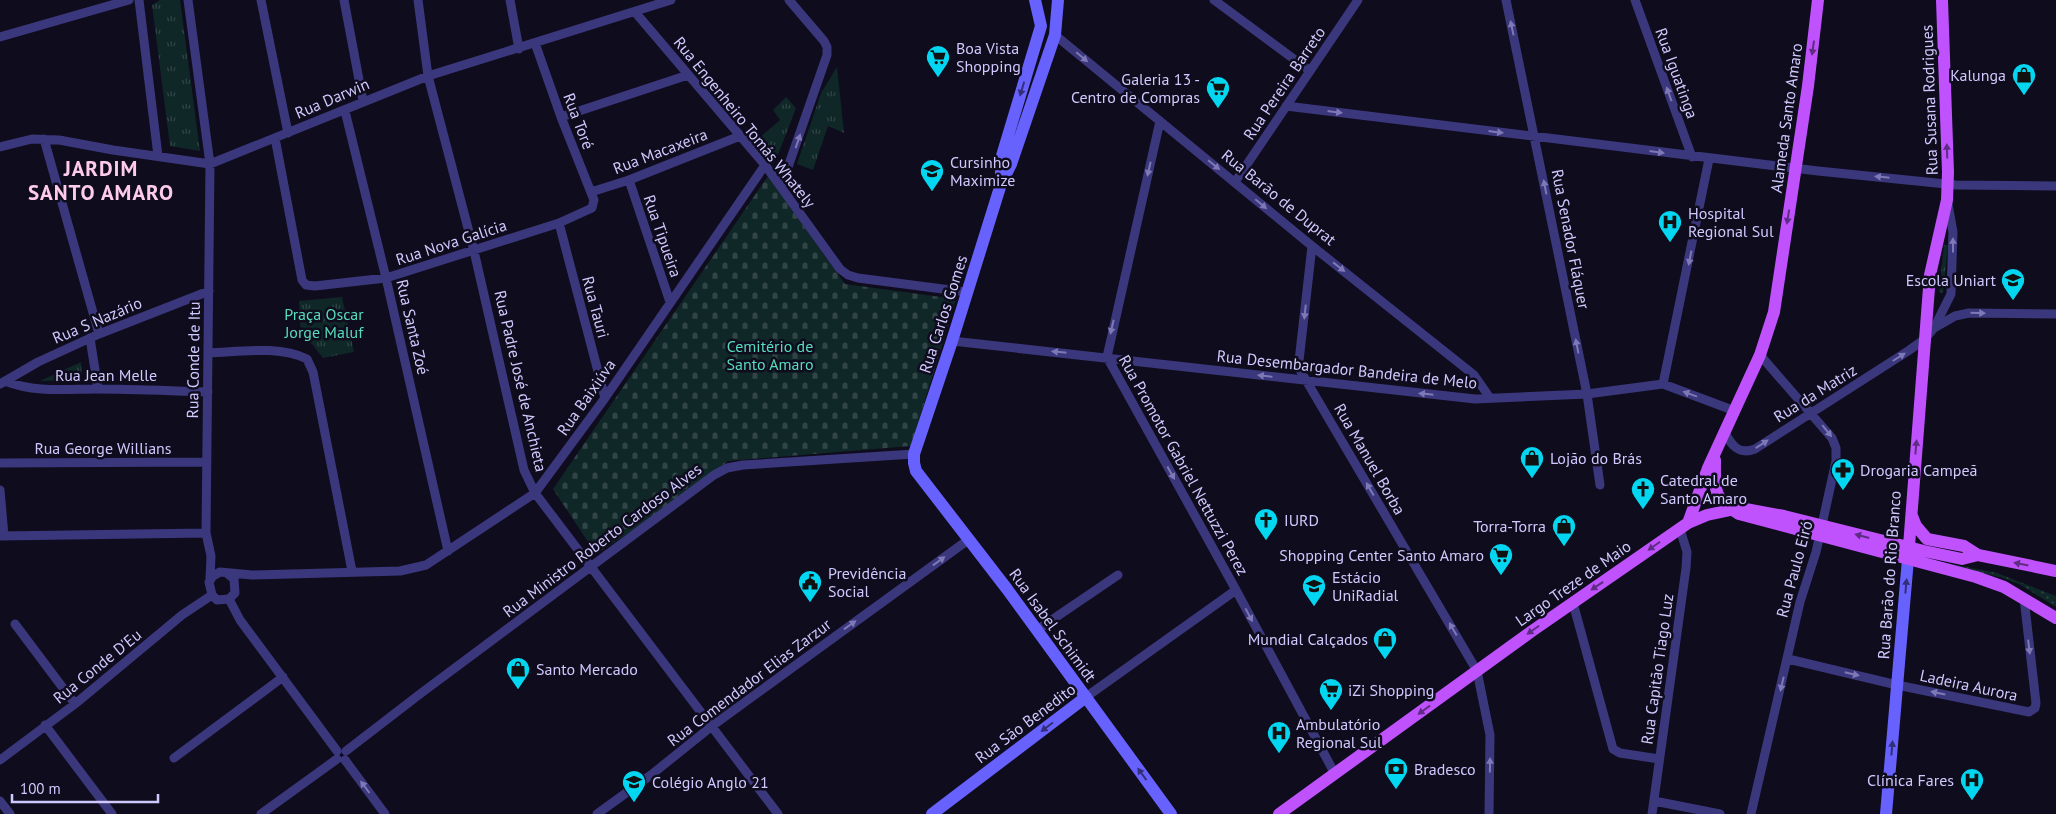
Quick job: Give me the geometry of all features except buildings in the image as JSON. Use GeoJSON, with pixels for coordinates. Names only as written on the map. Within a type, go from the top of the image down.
{"type":"FeatureCollection","features":[{"type":"Feature","properties":{"kind":"main road","name":"Alameda Santo Amaro"},"geometry":{"type":"LineString","coordinates":[[1684,526],[1708,468],[1760,355],[1774,312],[1796,169],[1818,0]]}},
{"type":"Feature","properties":{"kind":"main road","name":"Rua Susana Rodrigues"},"geometry":{"type":"LineString","coordinates":[[1925,338],[1930,275],[1947,200],[1948,184],[1942,0]]}},
{"type":"Feature","properties":{"kind":"main road","name":"Rua Barão do Rio Branco"},"geometry":{"type":"LineString","coordinates":[[1909,553],[1910,513],[1925,338]]}},
{"type":"Feature","properties":{"kind":"main road"},"geometry":{"type":"LineString","coordinates":[[1715,455],[1714,484],[1719,497],[1739,514],[1820,530],[1909,553],[2004,587],[2056,618]]}},
{"type":"Feature","properties":{"kind":"main road","name":"Largo Treze de Maio"},"geometry":{"type":"LineString","coordinates":[[1279,814],[1477,671],[1684,526],[1707,515],[1731,509]]}},
{"type":"Feature","properties":{"kind":"main road"},"geometry":{"type":"LineString","coordinates":[[1910,513],[1916,526],[1927,539],[1964,546],[1978,555],[2056,571]]}},
{"type":"Feature","properties":{"kind":"main road"},"geometry":{"type":"LineString","coordinates":[[1909,553],[1962,559],[1978,555]]}},
{"type":"Feature","properties":{"kind":"street"},"geometry":{"type":"LineString","coordinates":[[1,35],[129,0]]}},
{"type":"Feature","properties":{"kind":"street"},"geometry":{"type":"LineString","coordinates":[[139,0],[158,156]]}},
{"type":"Feature","properties":{"kind":"street","name":"Rua Conde de Itu"},"geometry":{"type":"LineString","coordinates":[[188,0],[210,164],[206,533],[211,556],[210,578]]}},
{"type":"Feature","properties":{"kind":"street"},"geometry":{"type":"LineString","coordinates":[[261,0],[288,133]]}},
{"type":"Feature","properties":{"kind":"street"},"geometry":{"type":"LineString","coordinates":[[344,0],[363,101]]}},
{"type":"Feature","properties":{"kind":"street","name":"Rua Padre José de Anchieta"},"geometry":{"type":"LineString","coordinates":[[418,0],[428,76],[474,251],[524,470],[535,493],[778,814]]}},
{"type":"Feature","properties":{"kind":"street"},"geometry":{"type":"LineString","coordinates":[[510,0],[519,49]]}},
{"type":"Feature","properties":{"kind":"street","name":"Rua Darwin"},"geometry":{"type":"LineString","coordinates":[[210,164],[428,76],[519,49],[586,25],[671,0]]}},
{"type":"Feature","properties":{"kind":"street"},"geometry":{"type":"LineString","coordinates":[[781,187],[827,55],[827,47],[824,41],[789,0]]}},
{"type":"Feature","properties":{"kind":"street","name":"Rua Carlos Gomes"},"geometry":{"type":"LineString","coordinates":[[1001,184],[1001,159],[1041,26],[1035,0]]}},
{"type":"Feature","properties":{"kind":"street","name":"Rua Carlos Gomes"},"geometry":{"type":"LineString","coordinates":[[914,454],[952,342],[1001,184],[1011,164],[1055,35],[1058,0]]}},
{"type":"Feature","properties":{"kind":"street"},"geometry":{"type":"LineString","coordinates":[[1214,0],[1310,71]]}},
{"type":"Feature","properties":{"kind":"street","name":"Rua Pereira Barreto"},"geometry":{"type":"LineString","coordinates":[[1235,182],[1358,0]]}},
{"type":"Feature","properties":{"kind":"street","name":"Rua Senador Fláquer"},"geometry":{"type":"LineString","coordinates":[[1506,0],[1586,394],[1600,485]]}},
{"type":"Feature","properties":{"kind":"street","name":"Rua Iguatinga"},"geometry":{"type":"LineString","coordinates":[[1635,0],[1692,156]]}},
{"type":"Feature","properties":{"kind":"street","name":"Rua Engenheiro Tomás Whately"},"geometry":{"type":"LineString","coordinates":[[635,12],[765,165],[840,269],[848,275],[858,278],[966,292]]}},
{"type":"Feature","properties":{"kind":"street","name":"Rua Barão de Duprat"},"geometry":{"type":"LineString","coordinates":[[1041,26],[1055,35],[1312,246],[1474,374],[1490,398]]}},
{"type":"Feature","properties":{"kind":"street","name":"Rua Toré"},"geometry":{"type":"LineString","coordinates":[[535,43],[561,117],[591,192],[594,203],[592,208]]}},
{"type":"Feature","properties":{"kind":"street"},"geometry":{"type":"LineString","coordinates":[[561,117],[688,75]]}},
{"type":"Feature","properties":{"kind":"street"},"geometry":{"type":"LineString","coordinates":[[1286,106],[1796,169],[1948,184],[2056,186]]}},
{"type":"Feature","properties":{"kind":"street","name":"Rua Santa Zoé"},"geometry":{"type":"LineString","coordinates":[[345,111],[386,278],[448,551]]}},
{"type":"Feature","properties":{"kind":"street","name":"Rua Promotor Gabriel Nettuzzi Perez"},"geometry":{"type":"LineString","coordinates":[[1160,122],[1107,358],[1236,590],[1335,774]]}},
{"type":"Feature","properties":{"kind":"street","name":"Rua Macaxeira"},"geometry":{"type":"LineString","coordinates":[[591,192],[629,180],[740,136]]}},
{"type":"Feature","properties":{"kind":"street","name":"Rua Nova Galícia"},"geometry":{"type":"LineString","coordinates":[[275,138],[302,280],[306,285],[315,286],[386,278],[558,223],[592,208]]}},
{"type":"Feature","properties":{"kind":"street"},"geometry":{"type":"LineString","coordinates":[[0,147],[32,139],[59,140],[210,164]]}},
{"type":"Feature","properties":{"kind":"street"},"geometry":{"type":"LineString","coordinates":[[44,140],[99,334]]}},
{"type":"Feature","properties":{"kind":"street"},"geometry":{"type":"LineString","coordinates":[[1663,384],[1709,159]]}},
{"type":"Feature","properties":{"kind":"street","name":"Rua Baixiúva"},"geometry":{"type":"LineString","coordinates":[[252,575],[400,571],[426,565],[535,493],[605,398],[765,165]]}},
{"type":"Feature","properties":{"kind":"street","name":"Rua Tipueira"},"geometry":{"type":"LineString","coordinates":[[629,180],[670,302]]}},
{"type":"Feature","properties":{"kind":"street","name":"Rua Susana Rodrigues"},"geometry":{"type":"LineString","coordinates":[[1925,338],[1934,328],[1951,294],[1953,232],[1947,200]]}},
{"type":"Feature","properties":{"kind":"street","name":"Rua Tauri"},"geometry":{"type":"LineString","coordinates":[[558,223],[605,398]]}},
{"type":"Feature","properties":{"kind":"street","name":"Rua Manuel Borba"},"geometry":{"type":"LineString","coordinates":[[1312,246],[1299,360],[1300,370],[1477,671],[1490,735],[1489,814]]}},
{"type":"Feature","properties":{"kind":"street","name":"Rua S Nazário"},"geometry":{"type":"LineString","coordinates":[[3,383],[38,362],[90,338],[209,291]]}},
{"type":"Feature","properties":{"kind":"street"},"geometry":{"type":"LineString","coordinates":[[1934,328],[1955,316],[1969,313],[2056,314]]}},
{"type":"Feature","properties":{"kind":"street"},"geometry":{"type":"LineString","coordinates":[[90,338],[98,389]]}},
{"type":"Feature","properties":{"kind":"street","name":"Rua da Matriz"},"geometry":{"type":"LineString","coordinates":[[1725,432],[1737,450],[1747,452],[1754,449],[1908,351],[1925,338]]}},
{"type":"Feature","properties":{"kind":"street","name":"Rua Desembargador Bandeira de Melo"},"geometry":{"type":"LineString","coordinates":[[952,342],[1475,399],[1586,394],[1663,384],[1735,411]]}},
{"type":"Feature","properties":{"kind":"street"},"geometry":{"type":"LineString","coordinates":[[208,353],[257,351],[294,353],[307,359],[313,372],[352,571]]}},
{"type":"Feature","properties":{"kind":"street","name":"Rua Paulo Eiró"},"geometry":{"type":"LineString","coordinates":[[1751,814],[1800,602],[1820,530],[1836,461],[1836,448],[1832,438],[1812,412],[1760,355]]}},
{"type":"Feature","properties":{"kind":"street","name":"Rua Jean Melle"},"geometry":{"type":"LineString","coordinates":[[3,383],[47,390],[98,389],[208,392]]}},
{"type":"Feature","properties":{"kind":"street","name":"Rua Isabel Schimidt"},"geometry":{"type":"LineString","coordinates":[[914,454],[916,471],[1007,589],[1171,814]]}},
{"type":"Feature","properties":{"kind":"street","name":"Rua Ministro Roberto Cardoso Alves"},"geometry":{"type":"LineString","coordinates":[[261,814],[591,566],[726,468],[744,465],[914,454]]}},
{"type":"Feature","properties":{"kind":"street","name":"Rua George Willians"},"geometry":{"type":"LineString","coordinates":[[0,463],[207,462]]}},
{"type":"Feature","properties":{"kind":"street"},"geometry":{"type":"LineString","coordinates":[[0,490],[2,536],[206,533]]}},
{"type":"Feature","properties":{"kind":"street","name":"Rua Capitão Tiago Luz"},"geometry":{"type":"LineString","coordinates":[[1652,814],[1686,568],[1687,552],[1684,526]]}},
{"type":"Feature","properties":{"kind":"street","name":"Rua Comendador Elias Zarzur"},"geometry":{"type":"LineString","coordinates":[[597,814],[651,775],[712,726],[968,540]]}},
{"type":"Feature","properties":{"kind":"street","name":"Rua Barão do Rio Branco"},"geometry":{"type":"LineString","coordinates":[[1886,814],[1909,553]]}},
{"type":"Feature","properties":{"kind":"street","name":"Rua Conde de Itu"},"geometry":{"type":"LineString","coordinates":[[211,556],[225,573]]}},
{"type":"Feature","properties":{"kind":"street"},"geometry":{"type":"LineString","coordinates":[[225,573],[234,580],[235,593],[229,599],[218,600],[212,595],[209,586],[210,578],[216,573],[225,573],[252,575]]}},
{"type":"Feature","properties":{"kind":"street"},"geometry":{"type":"LineString","coordinates":[[235,588],[252,575]]}},
{"type":"Feature","properties":{"kind":"street"},"geometry":{"type":"LineString","coordinates":[[1037,630],[1118,575]]}},
{"type":"Feature","properties":{"kind":"street","name":"Rua São Benedito"},"geometry":{"type":"LineString","coordinates":[[932,814],[1086,697],[1236,590]]}},
{"type":"Feature","properties":{"kind":"street","name":"Rua Conde D'Eu"},"geometry":{"type":"LineString","coordinates":[[0,760],[76,704],[182,615],[212,595]]}},
{"type":"Feature","properties":{"kind":"street","name":"Ladeira Aurora"},"geometry":{"type":"LineString","coordinates":[[1788,659],[2023,712],[2033,710],[2036,704],[2024,598]]}},
{"type":"Feature","properties":{"kind":"street"},"geometry":{"type":"LineString","coordinates":[[229,599],[240,620],[385,814]]}},
{"type":"Feature","properties":{"kind":"street"},"geometry":{"type":"LineString","coordinates":[[1573,603],[1613,749],[1620,754],[1660,759]]}},
{"type":"Feature","properties":{"kind":"street"},"geometry":{"type":"LineString","coordinates":[[14,624],[76,704]]}},
{"type":"Feature","properties":{"kind":"street"},"geometry":{"type":"LineString","coordinates":[[174,758],[283,677]]}},
{"type":"Feature","properties":{"kind":"street"},"geometry":{"type":"LineString","coordinates":[[45,725],[112,814]]}},
{"type":"Feature","properties":{"kind":"street"},"geometry":{"type":"LineString","coordinates":[[0,801],[10,814]]}},
{"type":"Feature","properties":{"kind":"street"},"geometry":{"type":"LineString","coordinates":[[1654,802],[1720,814]]}},
{"type":"Feature","properties":{"kind":"green space"},"geometry":{"type":"Polygon","coordinates":[[[160,0],[180,0],[200,151],[170,146],[152,5],[160,0]]]}},
{"type":"Feature","properties":{"kind":"green space"},"geometry":{"type":"Polygon","coordinates":[[[837,67],[844,133],[828,126],[813,170],[797,164],[821,93],[837,67]]]}},
{"type":"Feature","properties":{"kind":"green space"},"geometry":{"type":"Polygon","coordinates":[[[786,97],[796,108],[776,160],[758,139],[780,120],[773,110],[786,97]]]}},
{"type":"Feature","properties":{"kind":"green space","name":"Cemitério de Santo Amaro"},"geometry":{"type":"Polygon","coordinates":[[[768,176],[845,284],[956,299],[911,446],[728,461],[665,510],[596,554],[553,489],[768,176]]]}},
{"type":"Feature","properties":{"kind":"green space"},"geometry":{"type":"Polygon","coordinates":[[[1944,245],[1948,245],[1943,293],[1939,292],[1944,245]]]}},
{"type":"Feature","properties":{"kind":"green space","name":"Praça Oscar Jorge Maluf"},"geometry":{"type":"Polygon","coordinates":[[[342,297],[354,352],[323,358],[312,344],[301,338],[299,301],[342,297]]]}},
{"type":"Feature","properties":{"kind":"green space"},"geometry":{"type":"Polygon","coordinates":[[[81,362],[82,380],[40,381],[81,362]]]}},
{"type":"Feature","properties":{"kind":"green space"},"geometry":{"type":"Polygon","coordinates":[[[1926,559],[1997,573],[2056,596],[2056,607],[2019,584],[2000,577],[1926,561],[1926,559]]]}},
{"type":"Feature","properties":{"kind":"place","name":"Boa Vista Shopping"},"geometry":{"type":"Point","coordinates":[938,78]}},
{"type":"Feature","properties":{"kind":"place","name":"Kalunga"},"geometry":{"type":"Point","coordinates":[2024,96]}},
{"type":"Feature","properties":{"kind":"place","name":"Galeria 13 - Centro de Compras"},"geometry":{"type":"Point","coordinates":[1218,109]}},
{"type":"Feature","properties":{"kind":"place","name":"Cursinho Maximize"},"geometry":{"type":"Point","coordinates":[932,192]}},
{"type":"Feature","properties":{"kind":"place","name":"Hospital Regional Sul"},"geometry":{"type":"Point","coordinates":[1670,243]}},
{"type":"Feature","properties":{"kind":"place","name":"Escola Uniart"},"geometry":{"type":"Point","coordinates":[2013,301]}},
{"type":"Feature","properties":{"kind":"place","name":"Lojão do Brás"},"geometry":{"type":"Point","coordinates":[1532,479]}},
{"type":"Feature","properties":{"kind":"place","name":"Drogaria Campeã"},"geometry":{"type":"Point","coordinates":[1843,491]}},
{"type":"Feature","properties":{"kind":"place","name":"Catedral de Santo Amaro"},"geometry":{"type":"Point","coordinates":[1643,510]}},
{"type":"Feature","properties":{"kind":"place","name":"IURD"},"geometry":{"type":"Point","coordinates":[1266,541]}},
{"type":"Feature","properties":{"kind":"place","name":"Torra-Torra"},"geometry":{"type":"Point","coordinates":[1564,547]}},
{"type":"Feature","properties":{"kind":"place","name":"Shopping Center Santo Amaro"},"geometry":{"type":"Point","coordinates":[1501,576]}},
{"type":"Feature","properties":{"kind":"place","name":"Previdência Social"},"geometry":{"type":"Point","coordinates":[810,603]}},
{"type":"Feature","properties":{"kind":"place","name":"Estácio UniRadial"},"geometry":{"type":"Point","coordinates":[1314,607]}},
{"type":"Feature","properties":{"kind":"place","name":"Mundial Calçados"},"geometry":{"type":"Point","coordinates":[1385,660]}},
{"type":"Feature","properties":{"kind":"place","name":"Santo Mercado"},"geometry":{"type":"Point","coordinates":[518,690]}},
{"type":"Feature","properties":{"kind":"place","name":"iZi Shopping"},"geometry":{"type":"Point","coordinates":[1331,711]}},
{"type":"Feature","properties":{"kind":"place","name":"Ambulatório Regional Sul"},"geometry":{"type":"Point","coordinates":[1279,754]}},
{"type":"Feature","properties":{"kind":"place","name":"Bradesco"},"geometry":{"type":"Point","coordinates":[1396,790]}},
{"type":"Feature","properties":{"kind":"place","name":"Clínica Fares"},"geometry":{"type":"Point","coordinates":[1972,801]}},
{"type":"Feature","properties":{"kind":"place","name":"Colégio Anglo 21"},"geometry":{"type":"Point","coordinates":[634,803]}},
{"type":"Feature","properties":{"kind":"district","name":"JARDIM SANTO AMARO"},"geometry":{"type":"Point","coordinates":[101,180]}}]}
